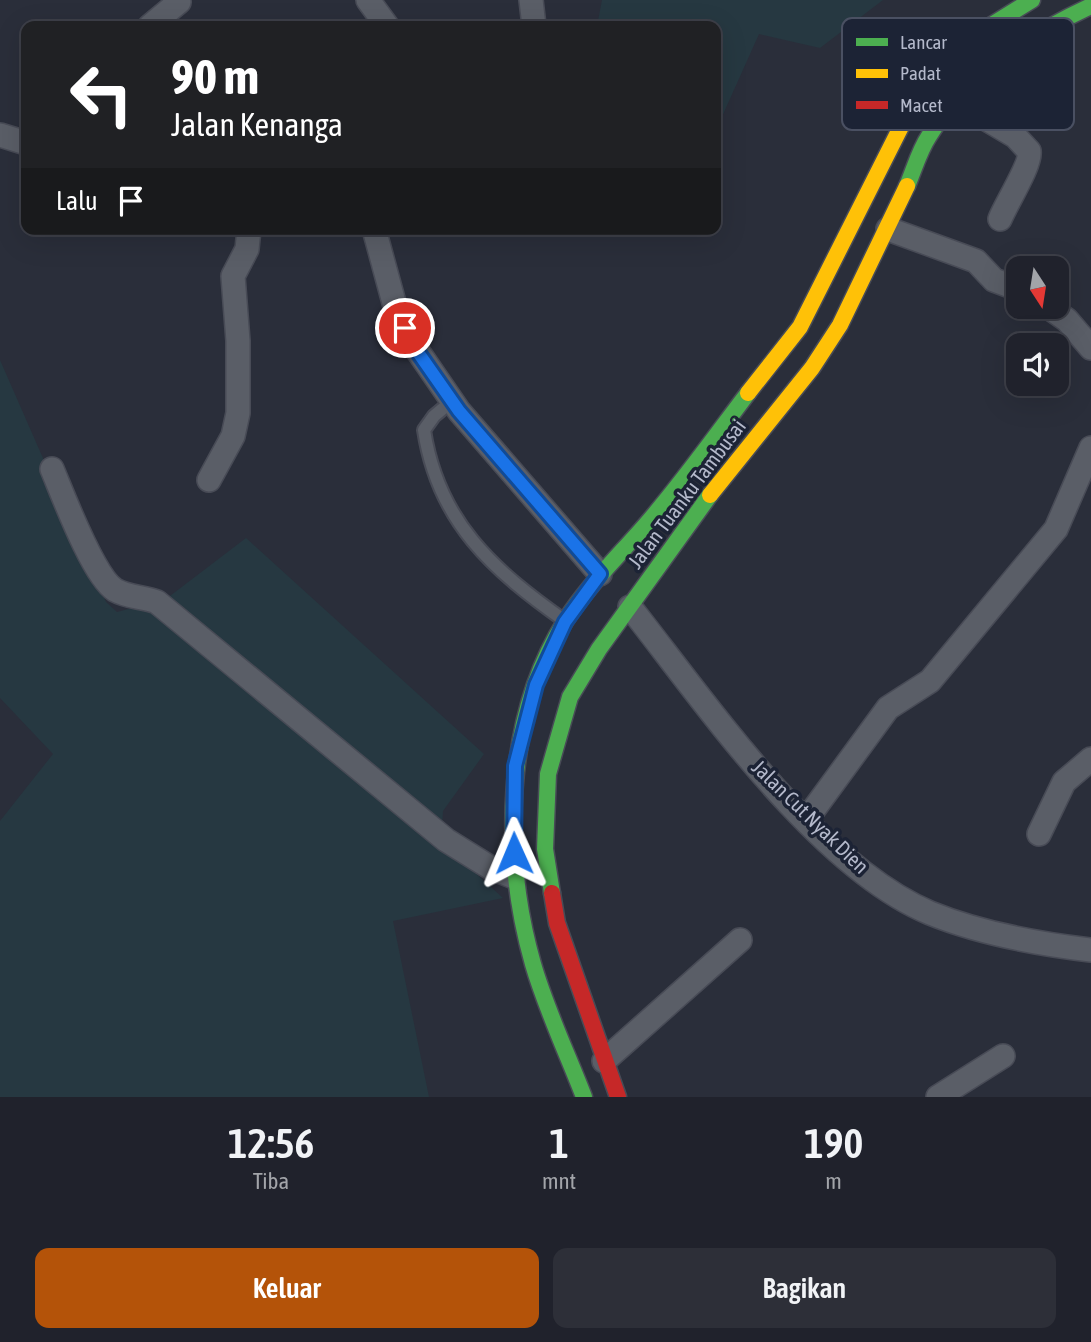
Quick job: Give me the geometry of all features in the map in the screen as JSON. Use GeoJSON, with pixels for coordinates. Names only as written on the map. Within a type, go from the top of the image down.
{"type":"FeatureCollection","features":[{"type":"Feature","properties":{"kind":"main road","name":"Jalan Tuanku Tambusai"},"geometry":{"type":"LineString","coordinates":[[1003,18],[1032,0]]}},
{"type":"Feature","properties":{"kind":"main road","name":"Jalan Tuanku Tambusai"},"geometry":{"type":"LineString","coordinates":[[1065,18],[1091,6]]}},
{"type":"Feature","properties":{"kind":"main road","name":"Jalan Tuanku Tambusai"},"geometry":{"type":"LineString","coordinates":[[584,1097],[533,964],[514,877],[515,766],[536,685],[565,622],[600,574],[654,515],[800,327],[899,130]]}},
{"type":"Feature","properties":{"kind":"main road","name":"Jalan Tuanku Tambusai"},"geometry":{"type":"LineString","coordinates":[[618,1097],[557,923],[545,849],[548,774],[570,697],[599,649],[738,457],[812,368],[840,325],[933,130]]}},
{"type":"Feature","properties":{"kind":"main road"},"geometry":{"type":"LineString","coordinates":[[713,436],[738,457]]}},
{"type":"Feature","properties":{"kind":"main road"},"geometry":{"type":"LineString","coordinates":[[515,766],[548,774]]}},
{"type":"Feature","properties":{"kind":"street"},"geometry":{"type":"LineString","coordinates":[[368,0],[383,21]]}},
{"type":"Feature","properties":{"kind":"street"},"geometry":{"type":"LineString","coordinates":[[531,0],[533,21]]}},
{"type":"Feature","properties":{"kind":"street"},"geometry":{"type":"LineString","coordinates":[[156,21],[179,2]]}},
{"type":"Feature","properties":{"kind":"street"},"geometry":{"type":"LineString","coordinates":[[1000,219],[1029,163],[1029,151],[1015,136],[1005,130]]}},
{"type":"Feature","properties":{"kind":"street"},"geometry":{"type":"LineString","coordinates":[[0,135],[21,141]]}},
{"type":"Feature","properties":{"kind":"street"},"geometry":{"type":"LineString","coordinates":[[888,229],[976,261],[994,280],[1006,284]]}},
{"type":"Feature","properties":{"kind":"street"},"geometry":{"type":"LineString","coordinates":[[209,480],[233,436],[238,413],[238,341],[233,276],[247,249],[248,235]]}},
{"type":"Feature","properties":{"kind":"street"},"geometry":{"type":"LineString","coordinates":[[376,235],[396,310],[415,348],[452,401],[600,574]]}},
{"type":"Feature","properties":{"kind":"street"},"geometry":{"type":"LineString","coordinates":[[1066,319],[1091,348]]}},
{"type":"Feature","properties":{"kind":"street"},"geometry":{"type":"LineString","coordinates":[[806,820],[888,708],[930,681],[1056,529],[1091,448]]}},
{"type":"Feature","properties":{"kind":"street"},"geometry":{"type":"LineString","coordinates":[[51,468],[108,584],[124,594],[157,602],[446,840],[491,868],[514,877]]}},
{"type":"Feature","properties":{"kind":"street","name":"Jalan Cut Nyak Dien"},"geometry":{"type":"LineString","coordinates":[[630,607],[756,767],[806,820],[847,858],[888,889],[929,912],[976,927],[1089,953]]}},
{"type":"Feature","properties":{"kind":"street"},"geometry":{"type":"LineString","coordinates":[[1039,834],[1064,782],[1091,759]]}},
{"type":"Feature","properties":{"kind":"street"},"geometry":{"type":"LineString","coordinates":[[604,1061],[740,940]]}},
{"type":"Feature","properties":{"kind":"street"},"geometry":{"type":"LineString","coordinates":[[938,1097],[1003,1056]]}},
{"type":"Feature","properties":{"kind":"lane"},"geometry":{"type":"LineString","coordinates":[[452,401],[434,416],[424,430],[429,462],[440,493],[491,565],[565,622]]}},
{"type":"Feature","properties":{"kind":"shaded area"},"geometry":{"type":"Polygon","coordinates":[[[602,0],[883,0],[859,18],[842,18],[842,31],[820,48],[759,34],[721,119],[721,21],[598,21],[602,0]]]}},
{"type":"Feature","properties":{"kind":"shaded area"},"geometry":{"type":"Polygon","coordinates":[[[0,360],[106,602],[117,612],[166,599],[246,538],[484,754],[443,811],[441,842],[503,898],[393,921],[429,1097],[0,1097],[0,821],[53,754],[0,698],[0,360]]]}},
{"type":"Feature","properties":{"kind":"traffic: fast"},"geometry":{"type":"LineString","coordinates":[[1003,18],[1032,0]]}},
{"type":"Feature","properties":{"kind":"traffic: fast"},"geometry":{"type":"LineString","coordinates":[[1065,18],[1091,6]]}},
{"type":"Feature","properties":{"kind":"traffic: fast"},"geometry":{"type":"LineString","coordinates":[[907,186],[919,154],[933,130]]}},
{"type":"Feature","properties":{"kind":"traffic: fast"},"geometry":{"type":"LineString","coordinates":[[584,1097],[533,964],[516,878],[513,833],[515,788],[520,743],[530,699],[546,658],[566,620],[597,579],[666,500],[748,393]]}},
{"type":"Feature","properties":{"kind":"traffic: fast"},"geometry":{"type":"LineString","coordinates":[[552,893],[545,849],[548,774],[570,697],[599,649],[710,495]]}},
{"type":"Feature","properties":{"kind":"traffic: slow"},"geometry":{"type":"LineString","coordinates":[[748,393],[800,327],[899,130]]}},
{"type":"Feature","properties":{"kind":"traffic: slow"},"geometry":{"type":"LineString","coordinates":[[710,495],[812,368],[840,325],[907,186]]}},
{"type":"Feature","properties":{"kind":"traffic: jam"},"geometry":{"type":"LineString","coordinates":[[552,893],[557,923],[618,1097]]}},
{"type":"Feature","properties":{"kind":"route"},"geometry":{"type":"LineString","coordinates":[[405,328],[415,348],[459,411],[600,574],[565,622],[536,685],[515,766],[514,853]]}}]}
